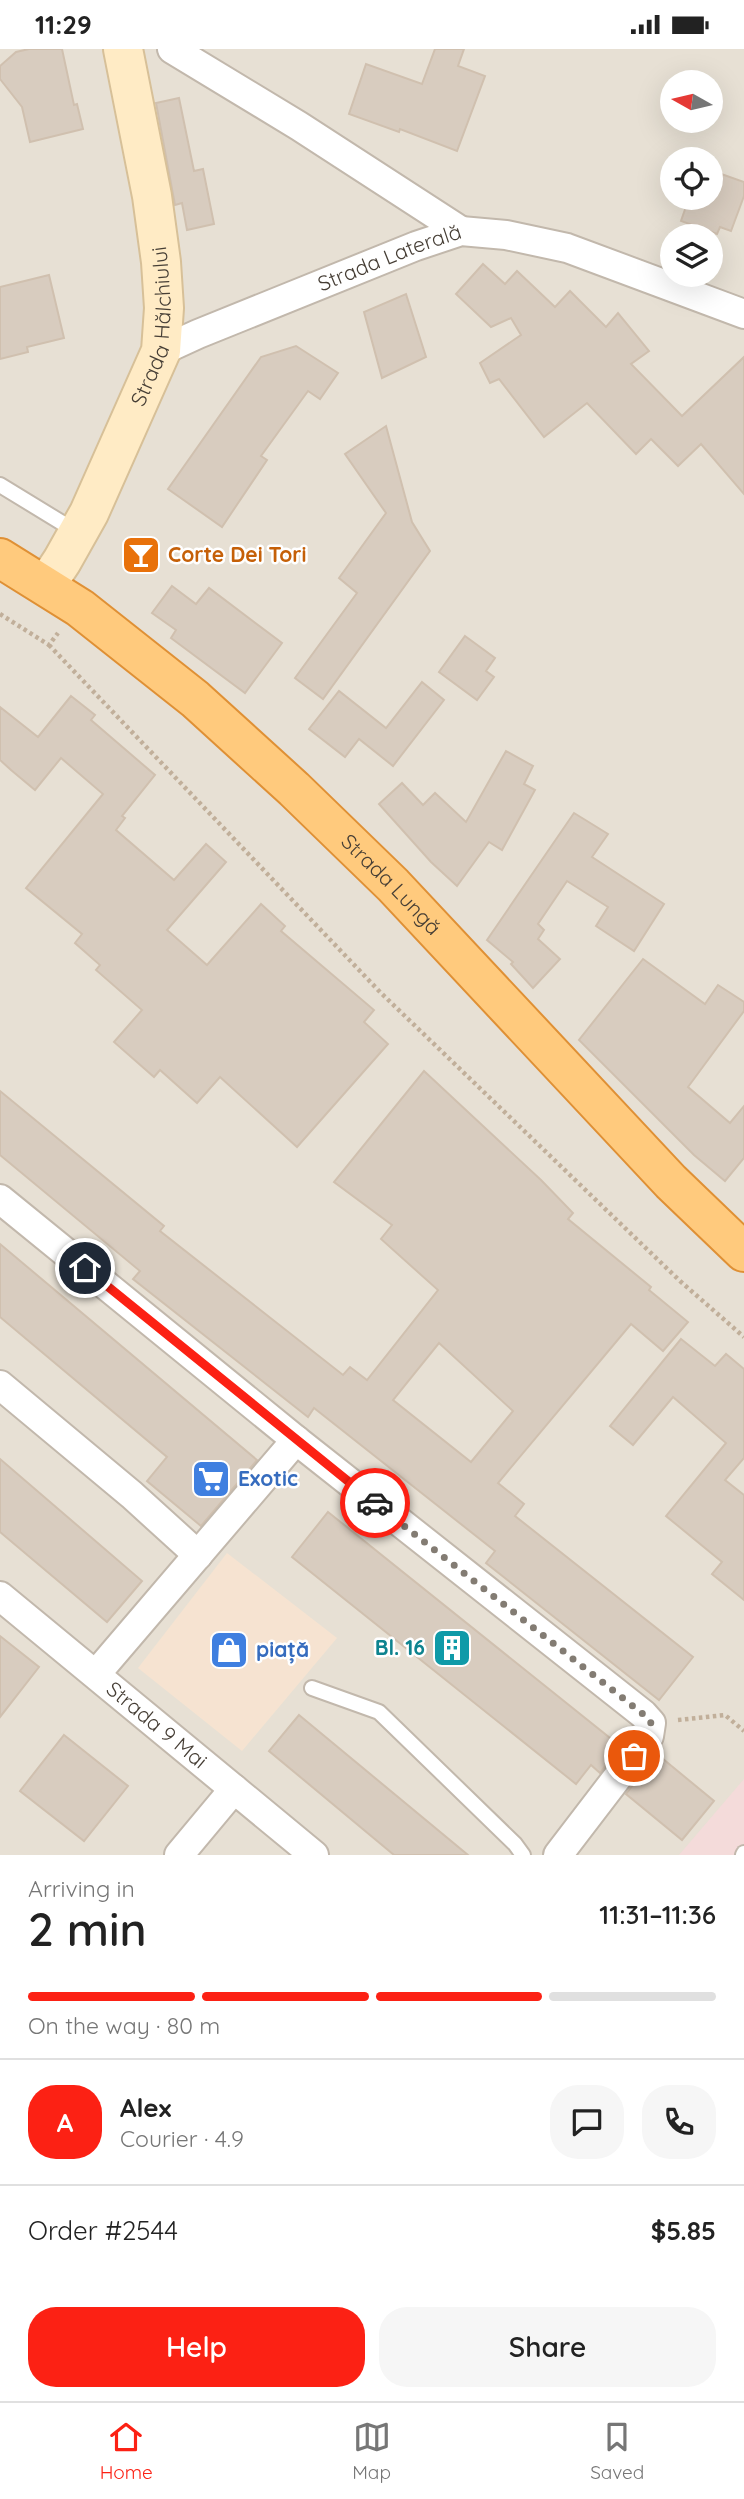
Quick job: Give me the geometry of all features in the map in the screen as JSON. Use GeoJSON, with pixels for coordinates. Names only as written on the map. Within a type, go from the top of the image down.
{"type":"FeatureCollection","features":[{"type":"Feature","properties":{"kind":"highway","name":"Strada Lungă"},"geometry":{"type":"LineString","coordinates":[[0,558],[80,608],[195,699],[293,789],[393,885],[671,1182],[744,1252]]}},
{"type":"Feature","properties":{"kind":"main road","name":"Strada Hălchiului"},"geometry":{"type":"LineString","coordinates":[[46,585],[78,533],[161,351],[164,308],[161,262],[152,196],[123,49]]}},
{"type":"Feature","properties":{"kind":"street"},"geometry":{"type":"LineString","coordinates":[[172,49],[299,126],[461,231]]}},
{"type":"Feature","properties":{"kind":"street","name":"Strada Laterală"},"geometry":{"type":"LineString","coordinates":[[161,351],[326,282],[461,231],[506,235],[567,248],[744,314]]}},
{"type":"Feature","properties":{"kind":"street"},"geometry":{"type":"LineString","coordinates":[[0,1199],[296,1440],[651,1723],[649,1736],[558,1855]]}},
{"type":"Feature","properties":{"kind":"street"},"geometry":{"type":"LineString","coordinates":[[0,1385],[132,1495],[198,1555]]}},
{"type":"Feature","properties":{"kind":"street"},"geometry":{"type":"LineString","coordinates":[[96,1674],[296,1440]]}},
{"type":"Feature","properties":{"kind":"street","name":"Strada 9 Mai"},"geometry":{"type":"LineString","coordinates":[[0,1595],[314,1855]]}},
{"type":"Feature","properties":{"kind":"street"},"geometry":{"type":"LineString","coordinates":[[179,1855],[234,1789]]}},
{"type":"Feature","properties":{"kind":"lane"},"geometry":{"type":"LineString","coordinates":[[0,485],[78,533]]}},
{"type":"Feature","properties":{"kind":"lane"},"geometry":{"type":"LineString","coordinates":[[312,1688],[379,1712],[516,1844],[523,1855]]}},
{"type":"Feature","properties":{"kind":"path"},"geometry":{"type":"LineString","coordinates":[[0,614],[49,645],[380,992],[680,1281],[744,1336]]}},
{"type":"Feature","properties":{"kind":"path"},"geometry":{"type":"LineString","coordinates":[[49,645],[60,630]]}},
{"type":"Feature","properties":{"kind":"path"},"geometry":{"type":"LineString","coordinates":[[651,1723],[725,1715],[744,1731]]}},
{"type":"Feature","properties":{"kind":"shaded area"},"geometry":{"type":"Polygon","coordinates":[[[0,49],[744,49],[744,1855],[0,1855],[0,49]]]}},
{"type":"Feature","properties":{"kind":"shaded area"},"geometry":{"type":"Polygon","coordinates":[[[227,1553],[337,1638],[242,1751],[138,1668],[227,1553]]]}},
{"type":"Feature","properties":{"kind":"shaded area"},"geometry":{"type":"Polygon","coordinates":[[[744,1779],[744,1855],[679,1855],[744,1779]]]}},
{"type":"Feature","properties":{"kind":"building"},"geometry":{"type":"Polygon","coordinates":[[[29,49],[62,49],[74,105],[77,104],[83,129],[30,142],[22,107],[0,79],[0,66],[16,52],[29,49]]]}},
{"type":"Feature","properties":{"kind":"building"},"geometry":{"type":"Polygon","coordinates":[[[435,49],[464,49],[458,66],[485,76],[457,151],[400,129],[399,132],[349,114],[366,64],[422,84],[435,49]]]}},
{"type":"Feature","properties":{"kind":"building"},"geometry":{"type":"Polygon","coordinates":[[[179,98],[194,171],[203,169],[214,224],[187,230],[182,203],[175,205],[156,103],[179,98]]]}},
{"type":"Feature","properties":{"kind":"building"},"geometry":{"type":"Polygon","coordinates":[[[723,175],[744,182],[744,196],[731,231],[723,228],[723,224],[689,224],[681,221],[685,210],[723,210],[723,175]]]}},
{"type":"Feature","properties":{"kind":"building"},"geometry":{"type":"Polygon","coordinates":[[[483,264],[505,284],[517,271],[555,307],[570,291],[606,327],[618,313],[649,351],[631,364],[682,416],[744,357],[744,494],[701,444],[678,466],[651,439],[636,454],[587,403],[544,437],[499,379],[490,383],[480,363],[521,335],[511,318],[491,327],[456,294],[483,264]]]}},
{"type":"Feature","properties":{"kind":"building"},"geometry":{"type":"Polygon","coordinates":[[[49,275],[64,338],[27,347],[28,352],[0,359],[0,287],[49,275]]]}},
{"type":"Feature","properties":{"kind":"building"},"geometry":{"type":"Polygon","coordinates":[[[406,294],[426,357],[382,378],[364,312],[406,294]]]}},
{"type":"Feature","properties":{"kind":"building"},"geometry":{"type":"Polygon","coordinates":[[[296,346],[338,373],[320,399],[308,391],[261,456],[267,460],[222,527],[168,489],[261,357],[296,346]]]}},
{"type":"Feature","properties":{"kind":"building"},"geometry":{"type":"Polygon","coordinates":[[[386,426],[412,522],[430,551],[323,699],[295,678],[357,593],[339,578],[386,513],[345,454],[386,426]]]}},
{"type":"Feature","properties":{"kind":"building"},"geometry":{"type":"Polygon","coordinates":[[[172,586],[196,604],[209,588],[282,643],[245,693],[171,638],[176,630],[152,613],[172,586]]]}},
{"type":"Feature","properties":{"kind":"building"},"geometry":{"type":"Polygon","coordinates":[[[465,636],[495,658],[486,671],[494,677],[477,700],[439,672],[465,636]]]}},
{"type":"Feature","properties":{"kind":"building"},"geometry":{"type":"Polygon","coordinates":[[[422,682],[444,700],[393,766],[359,739],[345,757],[309,729],[339,691],[386,728],[422,682]]]}},
{"type":"Feature","properties":{"kind":"building"},"geometry":{"type":"Polygon","coordinates":[[[71,696],[95,715],[91,720],[155,775],[122,816],[125,818],[116,830],[174,880],[206,844],[226,862],[167,930],[207,965],[261,904],[285,926],[281,931],[374,1010],[364,1022],[388,1044],[297,1147],[220,1077],[197,1103],[160,1070],[154,1077],[114,1042],[142,1010],[96,970],[100,965],[75,943],[82,934],[26,888],[103,794],[61,758],[35,790],[11,770],[0,760],[0,707],[38,737],[71,696]]]}},
{"type":"Feature","properties":{"kind":"building"},"geometry":{"type":"Polygon","coordinates":[[[506,751],[533,766],[524,784],[535,790],[502,850],[489,842],[457,886],[431,862],[379,804],[402,783],[423,805],[435,793],[466,822],[506,751]]]}},
{"type":"Feature","properties":{"kind":"building"},"geometry":{"type":"Polygon","coordinates":[[[574,813],[608,834],[592,857],[664,904],[634,951],[596,926],[608,907],[567,881],[538,924],[544,930],[538,939],[560,959],[533,988],[511,964],[513,962],[487,940],[574,813]]]}},
{"type":"Feature","properties":{"kind":"building"},"geometry":{"type":"Polygon","coordinates":[[[643,959],[705,1004],[718,985],[744,1002],[744,1011],[688,1087],[730,1123],[744,1106],[744,1158],[725,1181],[694,1155],[579,1040],[643,959]]]}},
{"type":"Feature","properties":{"kind":"building"},"geometry":{"type":"Polygon","coordinates":[[[424,1071],[541,1180],[573,1213],[568,1219],[651,1287],[649,1290],[688,1322],[663,1351],[631,1324],[498,1483],[524,1504],[515,1516],[693,1657],[659,1700],[486,1563],[495,1551],[314,1408],[308,1417],[133,1279],[140,1271],[0,1155],[0,1091],[164,1226],[160,1231],[343,1375],[350,1367],[367,1380],[438,1290],[381,1239],[392,1225],[334,1182],[424,1071]],[[439,1343],[393,1400],[471,1462],[513,1411],[439,1343]]]}},
{"type":"Feature","properties":{"kind":"building"},"geometry":{"type":"Polygon","coordinates":[[[0,1244],[257,1460],[201,1526],[147,1481],[167,1457],[0,1317],[0,1244]]]}},
{"type":"Feature","properties":{"kind":"building"},"geometry":{"type":"Polygon","coordinates":[[[681,1339],[715,1366],[726,1354],[744,1369],[744,1458],[725,1480],[744,1495],[744,1600],[712,1574],[722,1562],[666,1516],[726,1443],[673,1397],[633,1445],[610,1426],[681,1339]]]}},
{"type":"Feature","properties":{"kind":"building"},"geometry":{"type":"Polygon","coordinates":[[[0,1459],[142,1581],[107,1622],[0,1532],[0,1459]]]}},
{"type":"Feature","properties":{"kind":"building","name":"Bl. 16"},"geometry":{"type":"Polygon","coordinates":[[[328,1512],[620,1746],[600,1773],[591,1765],[576,1784],[292,1557],[328,1512]]]}},
{"type":"Feature","properties":{"kind":"building"},"geometry":{"type":"Polygon","coordinates":[[[0,1636],[39,1667],[0,1717],[0,1636]]]}},
{"type":"Feature","properties":{"kind":"building"},"geometry":{"type":"Polygon","coordinates":[[[299,1715],[468,1855],[394,1855],[269,1751],[299,1715]]]}},
{"type":"Feature","properties":{"kind":"building"},"geometry":{"type":"Polygon","coordinates":[[[64,1735],[128,1786],[84,1841],[20,1791],[64,1735]]]}},
{"type":"Feature","properties":{"kind":"building"},"geometry":{"type":"Polygon","coordinates":[[[657,1754],[714,1801],[682,1840],[626,1794],[657,1754]]]}},
{"type":"Feature","properties":{"kind":"way so far"},"geometry":{"type":"LineString","coordinates":[[375,1503],[643,1714],[651,1723],[649,1736],[634,1756]]}},
{"type":"Feature","properties":{"kind":"place","name":"Corte Dei Tori"},"geometry":{"type":"Point","coordinates":[141,555]}},
{"type":"Feature","properties":{"kind":"place","name":"Exotic"},"geometry":{"type":"Point","coordinates":[211,1479]}},
{"type":"Feature","properties":{"kind":"place","name":"Bl. 16"},"geometry":{"type":"Point","coordinates":[452,1648]}},
{"type":"Feature","properties":{"kind":"place","name":"piață"},"geometry":{"type":"Point","coordinates":[229,1650]}},
{"type":"Feature","properties":{"kind":"route"},"geometry":{"type":"LineString","coordinates":[[85,1268],[375,1503]]}}]}
